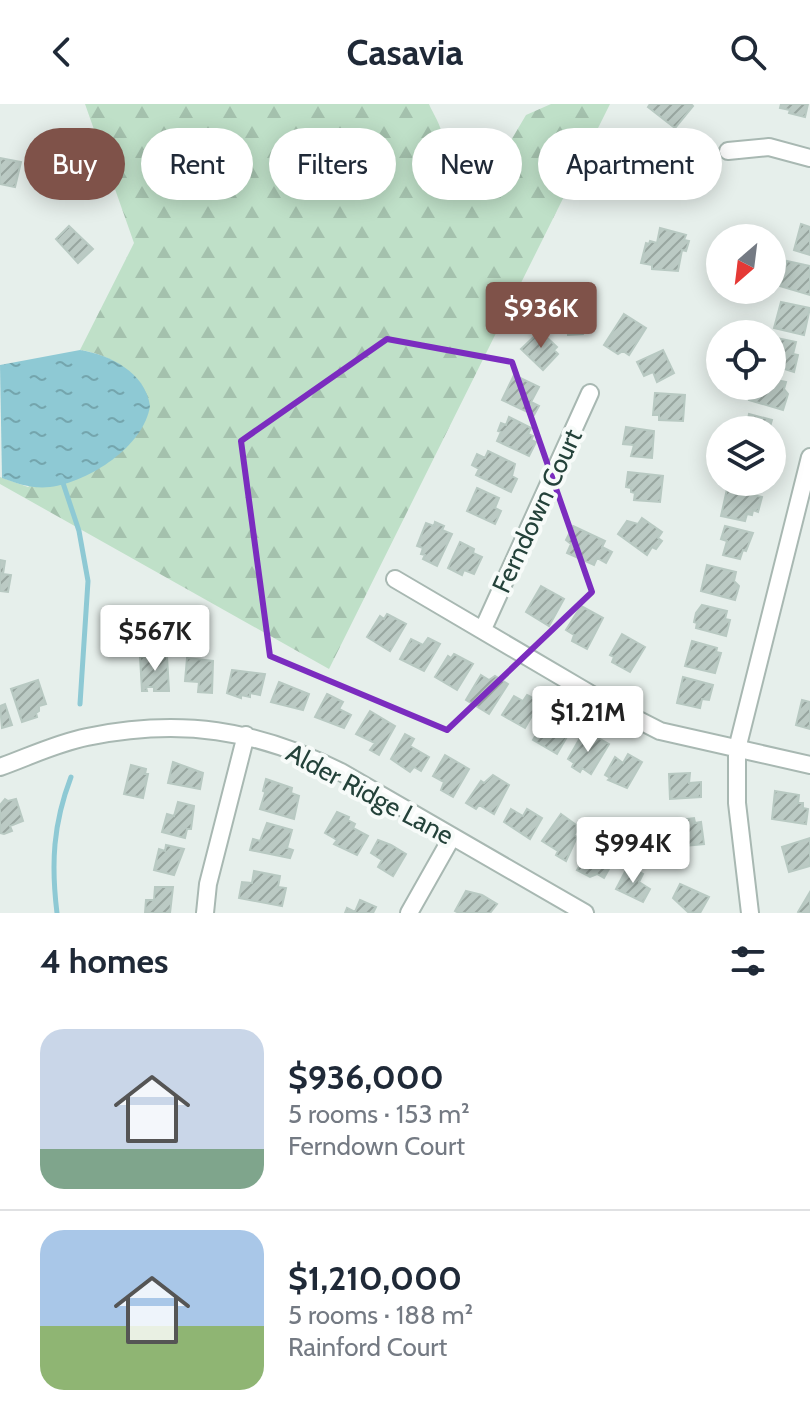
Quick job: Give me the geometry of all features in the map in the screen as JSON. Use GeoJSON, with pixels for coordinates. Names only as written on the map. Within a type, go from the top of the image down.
{"type":"FeatureCollection","features":[{"type":"Feature","properties":{"kind":"street"},"geometry":{"type":"LineString","coordinates":[[728,151],[769,147],[810,158]]}},
{"type":"Feature","properties":{"kind":"street","name":"Ferndown Court"},"geometry":{"type":"LineString","coordinates":[[483,629],[590,393]]}},
{"type":"Feature","properties":{"kind":"street"},"geometry":{"type":"LineString","coordinates":[[750,913],[738,816],[737,749],[806,492],[810,457]]}},
{"type":"Feature","properties":{"kind":"street"},"geometry":{"type":"LineString","coordinates":[[395,579],[611,706],[660,731],[810,765]]}},
{"type":"Feature","properties":{"kind":"street","name":"Alder Ridge Lane"},"geometry":{"type":"LineString","coordinates":[[0,767],[85,737],[170,726],[246,735],[302,752],[585,913]]}},
{"type":"Feature","properties":{"kind":"street"},"geometry":{"type":"LineString","coordinates":[[205,913],[208,884],[246,735]]}},
{"type":"Feature","properties":{"kind":"street"},"geometry":{"type":"LineString","coordinates":[[409,913],[452,837]]}},
{"type":"Feature","properties":{"kind":"highlighted area"},"geometry":{"type":"Polygon","coordinates":[[[387,339],[512,362],[592,592],[447,730],[270,656],[241,441],[387,339]]]}},
{"type":"Feature","properties":{"kind":"green space"},"geometry":{"type":"Polygon","coordinates":[[[85,104],[429,104],[440,128],[412,128],[412,200],[522,200],[522,128],[518,128],[526,115],[551,104],[610,104],[598,128],[538,128],[538,200],[562,200],[329,669],[0,484],[0,477],[28,487],[143,389],[116,363],[80,350],[134,243],[119,200],[125,200],[125,128],[93,128],[85,104]]]}},
{"type":"Feature","properties":{"kind":"water"},"geometry":{"type":"Polygon","coordinates":[[[80,350],[114,361],[134,375],[147,394],[150,406],[146,421],[126,448],[81,478],[65,484],[38,487],[2,478],[0,365],[80,350]]]}},
{"type":"Feature","properties":{"kind":"building"},"geometry":{"type":"Polygon","coordinates":[[[650,104],[693,106],[675,128],[648,107],[650,104]]]}},
{"type":"Feature","properties":{"kind":"building"},"geometry":{"type":"Polygon","coordinates":[[[781,104],[808,104],[805,117],[789,113],[790,110],[780,108],[781,104]]]}},
{"type":"Feature","properties":{"kind":"building"},"geometry":{"type":"Polygon","coordinates":[[[0,158],[21,162],[15,187],[0,184],[0,158]]]}},
{"type":"Feature","properties":{"kind":"building"},"geometry":{"type":"Polygon","coordinates":[[[801,224],[810,227],[810,255],[794,250],[801,224]]]}},
{"type":"Feature","properties":{"kind":"building"},"geometry":{"type":"Polygon","coordinates":[[[69,226],[93,249],[78,263],[56,239],[69,226]]]}},
{"type":"Feature","properties":{"kind":"building"},"geometry":{"type":"Polygon","coordinates":[[[660,228],[686,235],[684,240],[689,241],[686,251],[682,250],[678,271],[652,269],[652,265],[641,263],[646,243],[657,243],[660,228]]]}},
{"type":"Feature","properties":{"kind":"building"},"geometry":{"type":"Polygon","coordinates":[[[787,261],[810,266],[810,295],[786,288],[787,261]]]}},
{"type":"Feature","properties":{"kind":"building"},"geometry":{"type":"Polygon","coordinates":[[[593,297],[595,327],[586,327],[583,334],[568,335],[566,299],[593,297]]]}},
{"type":"Feature","properties":{"kind":"building"},"geometry":{"type":"Polygon","coordinates":[[[780,304],[810,308],[804,335],[786,331],[786,320],[776,320],[780,304]]]}},
{"type":"Feature","properties":{"kind":"building"},"geometry":{"type":"Polygon","coordinates":[[[624,314],[646,328],[629,355],[623,351],[618,354],[604,345],[624,314]]]}},
{"type":"Feature","properties":{"kind":"building"},"geometry":{"type":"Polygon","coordinates":[[[540,331],[557,347],[554,350],[558,354],[543,370],[521,349],[540,331]]]}},
{"type":"Feature","properties":{"kind":"building"},"geometry":{"type":"Polygon","coordinates":[[[786,340],[796,342],[793,354],[798,355],[794,372],[786,369],[786,340]]]}},
{"type":"Feature","properties":{"kind":"building"},"geometry":{"type":"Polygon","coordinates":[[[663,350],[674,373],[657,382],[653,372],[644,376],[637,362],[663,350]]]}},
{"type":"Feature","properties":{"kind":"building"},"geometry":{"type":"Polygon","coordinates":[[[514,375],[539,387],[531,402],[539,406],[534,415],[502,400],[514,375]]]}},
{"type":"Feature","properties":{"kind":"building"},"geometry":{"type":"Polygon","coordinates":[[[786,392],[788,394],[783,410],[749,400],[786,400],[786,392]]]}},
{"type":"Feature","properties":{"kind":"building"},"geometry":{"type":"Polygon","coordinates":[[[655,393],[685,395],[683,421],[659,420],[659,415],[653,415],[655,393]]]}},
{"type":"Feature","properties":{"kind":"building"},"geometry":{"type":"Polygon","coordinates":[[[509,417],[531,428],[528,434],[536,442],[529,456],[497,441],[501,423],[506,425],[509,417]]]}},
{"type":"Feature","properties":{"kind":"building"},"geometry":{"type":"Polygon","coordinates":[[[626,427],[654,431],[652,458],[631,456],[634,445],[623,444],[626,427]]]}},
{"type":"Feature","properties":{"kind":"building"},"geometry":{"type":"Polygon","coordinates":[[[488,451],[515,464],[512,476],[517,479],[511,492],[476,475],[479,469],[472,465],[477,454],[485,458],[488,451]]]}},
{"type":"Feature","properties":{"kind":"building"},"geometry":{"type":"Polygon","coordinates":[[[628,472],[663,476],[660,502],[634,500],[635,493],[626,487],[628,472]]]}},
{"type":"Feature","properties":{"kind":"building"},"geometry":{"type":"Polygon","coordinates":[[[477,488],[499,498],[495,508],[501,511],[495,524],[467,511],[477,488]]]}},
{"type":"Feature","properties":{"kind":"building"},"geometry":{"type":"Polygon","coordinates":[[[725,496],[762,497],[758,512],[753,510],[752,515],[747,514],[745,521],[721,516],[725,496]]]}},
{"type":"Feature","properties":{"kind":"building"},"geometry":{"type":"Polygon","coordinates":[[[642,518],[662,532],[658,538],[662,541],[656,549],[652,547],[647,555],[618,534],[627,521],[638,524],[642,518]]]}},
{"type":"Feature","properties":{"kind":"building"},"geometry":{"type":"Polygon","coordinates":[[[435,522],[444,526],[442,530],[452,534],[437,566],[423,559],[423,548],[417,546],[426,523],[434,526],[435,522]]]}},
{"type":"Feature","properties":{"kind":"building"},"geometry":{"type":"Polygon","coordinates":[[[573,526],[605,541],[602,547],[612,552],[606,563],[597,558],[594,565],[567,553],[571,544],[566,540],[573,526]]]}},
{"type":"Feature","properties":{"kind":"building"},"geometry":{"type":"Polygon","coordinates":[[[725,526],[753,533],[740,559],[723,555],[727,541],[721,539],[725,526]]]}},
{"type":"Feature","properties":{"kind":"building"},"geometry":{"type":"Polygon","coordinates":[[[460,542],[482,557],[474,574],[464,570],[462,575],[448,568],[460,542]]]}},
{"type":"Feature","properties":{"kind":"building"},"geometry":{"type":"Polygon","coordinates":[[[0,560],[5,561],[3,574],[11,575],[8,592],[0,591],[0,560]]]}},
{"type":"Feature","properties":{"kind":"building"},"geometry":{"type":"Polygon","coordinates":[[[707,565],[736,572],[734,581],[739,586],[735,600],[701,591],[707,565]]]}},
{"type":"Feature","properties":{"kind":"building"},"geometry":{"type":"Polygon","coordinates":[[[541,586],[564,599],[549,626],[526,612],[541,586]]]}},
{"type":"Feature","properties":{"kind":"building"},"geometry":{"type":"Polygon","coordinates":[[[702,605],[727,611],[725,619],[730,620],[726,636],[696,628],[696,613],[702,605]]]}},
{"type":"Feature","properties":{"kind":"building"},"geometry":{"type":"Polygon","coordinates":[[[581,606],[603,618],[587,649],[572,641],[574,635],[566,630],[581,606]]]}},
{"type":"Feature","properties":{"kind":"building"},"geometry":{"type":"Polygon","coordinates":[[[387,614],[406,624],[390,651],[367,637],[380,616],[384,619],[387,614]]]}},
{"type":"Feature","properties":{"kind":"building"},"geometry":{"type":"Polygon","coordinates":[[[622,634],[645,647],[630,672],[612,662],[614,657],[610,655],[622,634]]]}},
{"type":"Feature","properties":{"kind":"building"},"geometry":{"type":"Polygon","coordinates":[[[428,638],[440,644],[424,671],[400,659],[411,639],[423,645],[428,638]]]}},
{"type":"Feature","properties":{"kind":"building"},"geometry":{"type":"Polygon","coordinates":[[[692,641],[717,648],[716,652],[721,653],[715,673],[685,666],[692,641]]]}},
{"type":"Feature","properties":{"kind":"building"},"geometry":{"type":"Polygon","coordinates":[[[454,654],[473,664],[457,690],[435,677],[448,656],[451,658],[454,654]]]}},
{"type":"Feature","properties":{"kind":"building"},"geometry":{"type":"Polygon","coordinates":[[[167,656],[169,691],[154,691],[154,687],[146,687],[147,691],[142,691],[140,657],[167,656]]]}},
{"type":"Feature","properties":{"kind":"building"},"geometry":{"type":"Polygon","coordinates":[[[187,658],[213,661],[212,693],[198,692],[199,682],[185,681],[187,658]]]}},
{"type":"Feature","properties":{"kind":"building"},"geometry":{"type":"Polygon","coordinates":[[[232,670],[265,674],[260,695],[250,693],[250,697],[241,695],[241,698],[227,693],[232,670]]]}},
{"type":"Feature","properties":{"kind":"building"},"geometry":{"type":"Polygon","coordinates":[[[481,675],[489,680],[495,676],[508,684],[489,714],[466,700],[481,675]]]}},
{"type":"Feature","properties":{"kind":"building"},"geometry":{"type":"Polygon","coordinates":[[[683,677],[713,685],[709,700],[702,699],[700,708],[677,703],[683,677]]]}},
{"type":"Feature","properties":{"kind":"building"},"geometry":{"type":"Polygon","coordinates":[[[38,680],[46,704],[39,706],[37,717],[22,722],[11,689],[38,680]]]}},
{"type":"Feature","properties":{"kind":"building"},"geometry":{"type":"Polygon","coordinates":[[[279,682],[309,694],[303,710],[271,702],[279,682]]]}},
{"type":"Feature","properties":{"kind":"building"},"geometry":{"type":"Polygon","coordinates":[[[327,694],[343,702],[339,709],[351,715],[344,728],[315,717],[327,694]]]}},
{"type":"Feature","properties":{"kind":"building"},"geometry":{"type":"Polygon","coordinates":[[[527,695],[540,702],[525,728],[502,715],[514,696],[523,701],[527,695]]]}},
{"type":"Feature","properties":{"kind":"building"},"geometry":{"type":"Polygon","coordinates":[[[802,700],[810,702],[810,729],[796,725],[802,700]]]}},
{"type":"Feature","properties":{"kind":"building"},"geometry":{"type":"Polygon","coordinates":[[[5,704],[12,725],[2,728],[0,706],[5,704]]]}},
{"type":"Feature","properties":{"kind":"building"},"geometry":{"type":"Polygon","coordinates":[[[370,711],[395,726],[379,755],[370,750],[375,743],[356,734],[370,711]]]}},
{"type":"Feature","properties":{"kind":"building"},"geometry":{"type":"Polygon","coordinates":[[[547,716],[559,725],[567,718],[575,723],[557,754],[533,740],[547,716]]]}},
{"type":"Feature","properties":{"kind":"building"},"geometry":{"type":"Polygon","coordinates":[[[405,734],[414,739],[410,746],[429,757],[421,771],[414,767],[410,772],[391,759],[405,734]]]}},
{"type":"Feature","properties":{"kind":"building"},"geometry":{"type":"Polygon","coordinates":[[[595,736],[609,744],[591,774],[582,768],[580,772],[572,767],[574,763],[568,759],[580,738],[585,742],[588,737],[593,740],[595,736]]]}},
{"type":"Feature","properties":{"kind":"building"},"geometry":{"type":"Polygon","coordinates":[[[628,754],[642,762],[627,788],[608,780],[610,778],[605,775],[615,757],[623,763],[628,754]]]}},
{"type":"Feature","properties":{"kind":"building"},"geometry":{"type":"Polygon","coordinates":[[[445,755],[469,769],[453,797],[441,790],[444,782],[433,776],[445,755]]]}},
{"type":"Feature","properties":{"kind":"building"},"geometry":{"type":"Polygon","coordinates":[[[173,762],[203,773],[200,789],[168,783],[173,762]]]}},
{"type":"Feature","properties":{"kind":"building"},"geometry":{"type":"Polygon","coordinates":[[[131,765],[146,769],[145,774],[148,774],[143,798],[124,794],[131,765]]]}},
{"type":"Feature","properties":{"kind":"building"},"geometry":{"type":"Polygon","coordinates":[[[690,773],[689,783],[701,782],[701,797],[670,799],[669,774],[690,773]]]}},
{"type":"Feature","properties":{"kind":"building"},"geometry":{"type":"Polygon","coordinates":[[[493,775],[509,785],[494,814],[479,805],[476,809],[466,803],[481,781],[484,783],[493,775]]]}},
{"type":"Feature","properties":{"kind":"building"},"geometry":{"type":"Polygon","coordinates":[[[266,779],[292,788],[291,793],[299,796],[294,819],[260,809],[265,793],[268,793],[263,791],[266,779]]]}},
{"type":"Feature","properties":{"kind":"building"},"geometry":{"type":"Polygon","coordinates":[[[775,791],[799,795],[798,803],[803,803],[803,808],[808,809],[806,824],[772,819],[775,791]]]}},
{"type":"Feature","properties":{"kind":"building"},"geometry":{"type":"Polygon","coordinates":[[[5,799],[16,799],[23,821],[10,826],[12,831],[4,834],[0,833],[0,805],[5,799]]]}},
{"type":"Feature","properties":{"kind":"building"},"geometry":{"type":"Polygon","coordinates":[[[178,802],[194,806],[191,829],[187,829],[185,838],[162,832],[167,814],[174,816],[178,802]]]}},
{"type":"Feature","properties":{"kind":"building"},"geometry":{"type":"Polygon","coordinates":[[[511,809],[523,816],[527,809],[542,818],[530,839],[504,822],[511,809]]]}},
{"type":"Feature","properties":{"kind":"building"},"geometry":{"type":"Polygon","coordinates":[[[337,812],[349,817],[348,820],[355,824],[353,828],[368,836],[357,855],[334,844],[337,840],[325,833],[337,812]]]}},
{"type":"Feature","properties":{"kind":"building"},"geometry":{"type":"Polygon","coordinates":[[[561,814],[579,827],[566,861],[556,855],[558,851],[542,841],[561,814]]]}},
{"type":"Feature","properties":{"kind":"building"},"geometry":{"type":"Polygon","coordinates":[[[694,818],[695,823],[701,822],[704,844],[674,847],[671,821],[694,818]]]}},
{"type":"Feature","properties":{"kind":"building"},"geometry":{"type":"Polygon","coordinates":[[[267,823],[292,830],[287,848],[293,850],[290,858],[250,850],[253,839],[260,841],[267,823]]]}},
{"type":"Feature","properties":{"kind":"building"},"geometry":{"type":"Polygon","coordinates":[[[810,838],[810,866],[789,872],[782,847],[810,838]]]}},
{"type":"Feature","properties":{"kind":"building"},"geometry":{"type":"Polygon","coordinates":[[[378,840],[406,854],[393,876],[378,867],[382,860],[371,853],[378,840]]]}},
{"type":"Feature","properties":{"kind":"building"},"geometry":{"type":"Polygon","coordinates":[[[595,840],[618,853],[604,878],[597,874],[590,877],[577,870],[595,840]]]}},
{"type":"Feature","properties":{"kind":"building"},"geometry":{"type":"Polygon","coordinates":[[[166,845],[184,849],[174,875],[154,870],[159,849],[165,851],[166,845]]]}},
{"type":"Feature","properties":{"kind":"building"},"geometry":{"type":"Polygon","coordinates":[[[628,866],[643,874],[639,882],[650,889],[643,902],[616,889],[628,866]]]}},
{"type":"Feature","properties":{"kind":"building"},"geometry":{"type":"Polygon","coordinates":[[[254,871],[280,876],[278,887],[286,888],[282,906],[239,898],[242,882],[252,883],[254,871]]]}},
{"type":"Feature","properties":{"kind":"building"},"geometry":{"type":"Polygon","coordinates":[[[680,884],[709,897],[700,913],[688,912],[673,898],[680,884]]]}},
{"type":"Feature","properties":{"kind":"building"},"geometry":{"type":"Polygon","coordinates":[[[155,887],[173,887],[170,913],[145,913],[146,900],[154,900],[155,887]]]}},
{"type":"Feature","properties":{"kind":"building"},"geometry":{"type":"Polygon","coordinates":[[[466,891],[482,895],[497,904],[490,913],[459,913],[455,911],[466,891]]]}},
{"type":"Feature","properties":{"kind":"building"},"geometry":{"type":"Polygon","coordinates":[[[810,892],[810,913],[799,913],[798,912],[810,892]]]}},
{"type":"Feature","properties":{"kind":"building"},"geometry":{"type":"Polygon","coordinates":[[[360,900],[376,907],[373,913],[345,913],[347,908],[355,912],[360,900]]]}},
{"type":"Feature","properties":{"kind":"waterway"},"geometry":{"type":"LineString","coordinates":[[61,477],[79,531],[88,581],[80,704]]}},
{"type":"Feature","properties":{"kind":"waterway"},"geometry":{"type":"LineString","coordinates":[[57,913],[55,844],[60,811],[71,777]]}}]}
